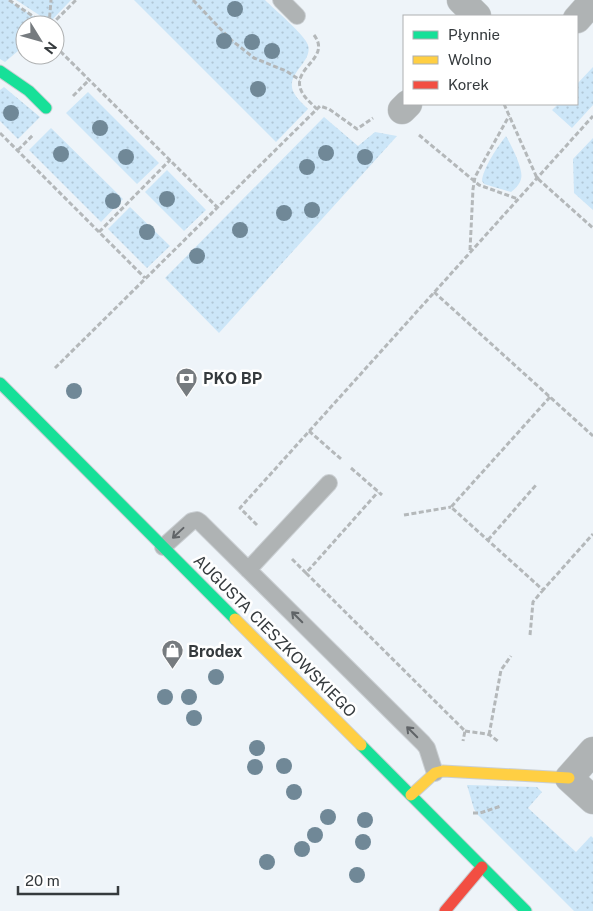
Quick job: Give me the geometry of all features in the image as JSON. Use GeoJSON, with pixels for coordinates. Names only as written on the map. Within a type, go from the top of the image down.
{"type":"FeatureCollection","features":[{"type":"Feature","properties":{"kind":"street"},"geometry":{"type":"LineString","coordinates":[[461,0],[476,15]]}},
{"type":"Feature","properties":{"kind":"street"},"geometry":{"type":"LineString","coordinates":[[578,18],[593,1]]}},
{"type":"Feature","properties":{"kind":"street"},"geometry":{"type":"LineString","coordinates":[[0,72],[29,91],[46,108]]}},
{"type":"Feature","properties":{"kind":"street","name":"AUGUSTA CIESZKOWSKIEGO"},"geometry":{"type":"LineString","coordinates":[[0,384],[526,911]]}},
{"type":"Feature","properties":{"kind":"street"},"geometry":{"type":"LineString","coordinates":[[569,778],[593,751]]}},
{"type":"Feature","properties":{"kind":"street"},"geometry":{"type":"LineString","coordinates":[[411,795],[435,773],[457,771],[569,778],[593,800]]}},
{"type":"Feature","properties":{"kind":"street"},"geometry":{"type":"LineString","coordinates":[[445,911],[482,867]]}},
{"type":"Feature","properties":{"kind":"lane"},"geometry":{"type":"LineString","coordinates":[[281,0],[297,16]]}},
{"type":"Feature","properties":{"kind":"lane"},"geometry":{"type":"LineString","coordinates":[[248,570],[329,483]]}},
{"type":"Feature","properties":{"kind":"lane"},"geometry":{"type":"LineString","coordinates":[[163,547],[190,522],[197,520],[423,743],[427,748],[435,773]]}},
{"type":"Feature","properties":{"kind":"path"},"geometry":{"type":"LineString","coordinates":[[9,0],[33,15]]}},
{"type":"Feature","properties":{"kind":"path"},"geometry":{"type":"LineString","coordinates":[[50,15],[52,0]]}},
{"type":"Feature","properties":{"kind":"path"},"geometry":{"type":"LineString","coordinates":[[60,15],[76,0]]}},
{"type":"Feature","properties":{"kind":"path"},"geometry":{"type":"LineString","coordinates":[[193,0],[230,39],[254,58],[280,68],[300,80]]}},
{"type":"Feature","properties":{"kind":"path"},"geometry":{"type":"LineString","coordinates":[[297,16],[317,39],[319,48],[299,85],[303,94],[316,108]]}},
{"type":"Feature","properties":{"kind":"path"},"geometry":{"type":"LineString","coordinates":[[65,56],[217,206]]}},
{"type":"Feature","properties":{"kind":"path"},"geometry":{"type":"LineString","coordinates":[[504,105],[537,178],[593,228]]}},
{"type":"Feature","properties":{"kind":"path"},"geometry":{"type":"LineString","coordinates":[[55,368],[316,108],[320,106],[327,108],[357,129],[374,117]]}},
{"type":"Feature","properties":{"kind":"path"},"geometry":{"type":"LineString","coordinates":[[470,252],[476,174],[509,115]]}},
{"type":"Feature","properties":{"kind":"path"},"geometry":{"type":"LineString","coordinates":[[240,508],[593,116]]}},
{"type":"Feature","properties":{"kind":"path"},"geometry":{"type":"LineString","coordinates":[[0,133],[145,278]]}},
{"type":"Feature","properties":{"kind":"path"},"geometry":{"type":"LineString","coordinates":[[430,145],[482,187],[518,199]]}},
{"type":"Feature","properties":{"kind":"path"},"geometry":{"type":"LineString","coordinates":[[99,232],[170,160]]}},
{"type":"Feature","properties":{"kind":"path"},"geometry":{"type":"LineString","coordinates":[[434,292],[593,436]]}},
{"type":"Feature","properties":{"kind":"path"},"geometry":{"type":"LineString","coordinates":[[404,515],[451,507],[550,397]]}},
{"type":"Feature","properties":{"kind":"path"},"geometry":{"type":"LineString","coordinates":[[488,540],[536,485]]}},
{"type":"Feature","properties":{"kind":"path"},"geometry":{"type":"LineString","coordinates":[[451,507],[543,590]]}},
{"type":"Feature","properties":{"kind":"path"},"geometry":{"type":"LineString","coordinates":[[530,635],[533,602],[593,534]]}},
{"type":"Feature","properties":{"kind":"path"},"geometry":{"type":"LineString","coordinates":[[306,572],[465,731],[457,771]]}},
{"type":"Feature","properties":{"kind":"path"},"geometry":{"type":"LineString","coordinates":[[489,735],[502,670],[511,656]]}},
{"type":"Feature","properties":{"kind":"shaded area"},"geometry":{"type":"Polygon","coordinates":[[[0,0],[8,0],[31,15],[15,15],[15,54],[5,62],[0,59],[0,0]]]}},
{"type":"Feature","properties":{"kind":"shaded area"},"geometry":{"type":"Polygon","coordinates":[[[16,0],[71,0],[57,15],[39,15],[16,0]]]}},
{"type":"Feature","properties":{"kind":"shaded area"},"geometry":{"type":"Polygon","coordinates":[[[134,0],[265,0],[295,29],[308,45],[307,57],[296,73],[292,85],[296,96],[308,109],[276,142],[134,0]]]}},
{"type":"Feature","properties":{"kind":"shaded area"},"geometry":{"type":"Polygon","coordinates":[[[593,67],[593,105],[572,128],[552,110],[557,105],[578,105],[578,83],[593,67]]]}},
{"type":"Feature","properties":{"kind":"shaded area"},"geometry":{"type":"Polygon","coordinates":[[[4,87],[40,117],[18,139],[0,121],[0,90],[4,87]]]}},
{"type":"Feature","properties":{"kind":"shaded area"},"geometry":{"type":"Polygon","coordinates":[[[88,92],[159,163],[137,184],[66,113],[88,92]]]}},
{"type":"Feature","properties":{"kind":"shaded area"},"geometry":{"type":"Polygon","coordinates":[[[324,117],[358,146],[375,132],[397,136],[219,333],[165,278],[324,117]]]}},
{"type":"Feature","properties":{"kind":"shaded area"},"geometry":{"type":"Polygon","coordinates":[[[51,128],[123,199],[101,222],[29,150],[51,128]]]}},
{"type":"Feature","properties":{"kind":"shaded area"},"geometry":{"type":"Polygon","coordinates":[[[506,136],[521,169],[520,183],[511,192],[484,184],[482,181],[488,164],[506,136]]]}},
{"type":"Feature","properties":{"kind":"shaded area"},"geometry":{"type":"Polygon","coordinates":[[[593,138],[593,210],[574,193],[573,159],[593,138]]]}},
{"type":"Feature","properties":{"kind":"shaded area"},"geometry":{"type":"Polygon","coordinates":[[[167,170],[206,210],[184,231],[145,192],[167,170]]]}},
{"type":"Feature","properties":{"kind":"shaded area"},"geometry":{"type":"Polygon","coordinates":[[[130,207],[170,246],[147,268],[108,229],[130,207]]]}},
{"type":"Feature","properties":{"kind":"shaded area"},"geometry":{"type":"Polygon","coordinates":[[[467,785],[537,787],[542,792],[528,808],[576,852],[591,836],[593,838],[593,911],[574,911],[478,815],[474,809],[467,785]]]}},
{"type":"Feature","properties":{"kind":"traffic: fast"},"geometry":{"type":"LineString","coordinates":[[0,71],[29,91],[46,108]]}},
{"type":"Feature","properties":{"kind":"traffic: fast"},"geometry":{"type":"LineString","coordinates":[[0,383],[235,619]]}},
{"type":"Feature","properties":{"kind":"traffic: fast"},"geometry":{"type":"LineString","coordinates":[[361,745],[526,911]]}},
{"type":"Feature","properties":{"kind":"traffic: slow"},"geometry":{"type":"LineString","coordinates":[[235,619],[361,745]]}},
{"type":"Feature","properties":{"kind":"traffic: slow"},"geometry":{"type":"LineString","coordinates":[[411,795],[435,773],[443,771],[569,778]]}},
{"type":"Feature","properties":{"kind":"traffic: jam"},"geometry":{"type":"LineString","coordinates":[[445,911],[482,867]]}},
{"type":"Feature","properties":{"kind":"place","name":"PKO BP"},"geometry":{"type":"Point","coordinates":[187,397]}},
{"type":"Feature","properties":{"kind":"place","name":"Brodex"},"geometry":{"type":"Point","coordinates":[172,670]}}]}
